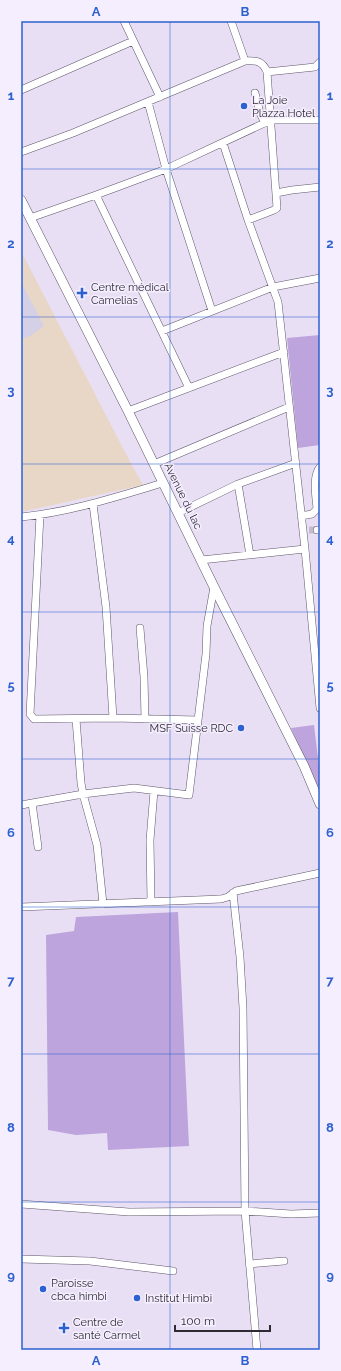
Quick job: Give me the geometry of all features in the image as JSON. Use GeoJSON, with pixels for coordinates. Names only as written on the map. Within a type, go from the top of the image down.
{"type":"FeatureCollection","features":[{"type":"Feature","properties":{"kind":"main road","name":"Avenue du lac"},"geometry":{"type":"LineString","coordinates":[[21,200],[128,411],[200,560],[304,766],[320,804]]}},
{"type":"Feature","properties":{"kind":"street"},"geometry":{"type":"LineString","coordinates":[[124,21],[160,97]]}},
{"type":"Feature","properties":{"kind":"street"},"geometry":{"type":"LineString","coordinates":[[231,21],[245,61]]}},
{"type":"Feature","properties":{"kind":"street"},"geometry":{"type":"LineString","coordinates":[[21,90],[133,41]]}},
{"type":"Feature","properties":{"kind":"street"},"geometry":{"type":"LineString","coordinates":[[21,152],[73,133],[245,61],[254,60],[265,66],[267,72],[268,121],[277,208],[248,220]]}},
{"type":"Feature","properties":{"kind":"street"},"geometry":{"type":"LineString","coordinates":[[267,72],[315,67],[320,62]]}},
{"type":"Feature","properties":{"kind":"street"},"geometry":{"type":"LineString","coordinates":[[255,93],[260,114],[268,121]]}},
{"type":"Feature","properties":{"kind":"street"},"geometry":{"type":"LineString","coordinates":[[148,102],[166,169],[212,311]]}},
{"type":"Feature","properties":{"kind":"street"},"geometry":{"type":"LineString","coordinates":[[30,218],[166,169],[268,121],[320,120]]}},
{"type":"Feature","properties":{"kind":"street"},"geometry":{"type":"LineString","coordinates":[[223,143],[248,220],[278,302],[301,516],[306,531],[305,549],[320,708]]}},
{"type":"Feature","properties":{"kind":"street"},"geometry":{"type":"LineString","coordinates":[[276,193],[320,187]]}},
{"type":"Feature","properties":{"kind":"street"},"geometry":{"type":"LineString","coordinates":[[96,195],[189,388]]}},
{"type":"Feature","properties":{"kind":"street"},"geometry":{"type":"LineString","coordinates":[[162,331],[273,287],[320,278]]}},
{"type":"Feature","properties":{"kind":"street"},"geometry":{"type":"LineString","coordinates":[[128,411],[284,352]]}},
{"type":"Feature","properties":{"kind":"street"},"geometry":{"type":"LineString","coordinates":[[154,464],[289,407]]}},
{"type":"Feature","properties":{"kind":"street"},"geometry":{"type":"LineString","coordinates":[[178,514],[238,484],[296,463]]}},
{"type":"Feature","properties":{"kind":"street"},"geometry":{"type":"LineString","coordinates":[[301,516],[317,510],[315,482],[318,469],[320,467]]}},
{"type":"Feature","properties":{"kind":"street"},"geometry":{"type":"LineString","coordinates":[[21,517],[40,515],[93,504],[163,483]]}},
{"type":"Feature","properties":{"kind":"street"},"geometry":{"type":"LineString","coordinates":[[238,484],[250,555]]}},
{"type":"Feature","properties":{"kind":"street"},"geometry":{"type":"LineString","coordinates":[[93,504],[106,607],[112,718]]}},
{"type":"Feature","properties":{"kind":"street"},"geometry":{"type":"LineString","coordinates":[[40,515],[30,714],[34,719],[112,718],[198,720]]}},
{"type":"Feature","properties":{"kind":"street"},"geometry":{"type":"LineString","coordinates":[[200,560],[305,549]]}},
{"type":"Feature","properties":{"kind":"street"},"geometry":{"type":"LineString","coordinates":[[21,805],[83,794],[134,788],[189,795],[206,654],[207,626],[214,588]]}},
{"type":"Feature","properties":{"kind":"street"},"geometry":{"type":"LineString","coordinates":[[140,628],[144,677],[145,719]]}},
{"type":"Feature","properties":{"kind":"street"},"geometry":{"type":"LineString","coordinates":[[76,719],[78,760],[83,794],[97,844],[103,904]]}},
{"type":"Feature","properties":{"kind":"street"},"geometry":{"type":"LineString","coordinates":[[151,902],[150,840],[154,791]]}},
{"type":"Feature","properties":{"kind":"street"},"geometry":{"type":"LineString","coordinates":[[32,803],[38,847]]}},
{"type":"Feature","properties":{"kind":"street"},"geometry":{"type":"LineString","coordinates":[[21,907],[220,899],[228,897],[236,891],[320,873]]}},
{"type":"Feature","properties":{"kind":"street"},"geometry":{"type":"LineString","coordinates":[[233,893],[240,957],[243,1008],[245,1211],[257,1350]]}},
{"type":"Feature","properties":{"kind":"street"},"geometry":{"type":"LineString","coordinates":[[21,1204],[129,1212],[245,1211],[291,1214],[320,1213]]}},
{"type":"Feature","properties":{"kind":"street"},"geometry":{"type":"LineString","coordinates":[[21,1259],[90,1261],[173,1271]]}},
{"type":"Feature","properties":{"kind":"street"},"geometry":{"type":"LineString","coordinates":[[249,1264],[284,1262]]}},
{"type":"Feature","properties":{"kind":"shaded area"},"geometry":{"type":"Polygon","coordinates":[[[21,251],[126,454],[143,485],[21,512],[21,251]]]}},
{"type":"Feature","properties":{"kind":"shaded area"},"geometry":{"type":"Polygon","coordinates":[[[21,282],[44,326],[30,336],[21,339],[21,282]]]}},
{"type":"Feature","properties":{"kind":"shaded area"},"geometry":{"type":"Polygon","coordinates":[[[320,335],[320,445],[298,448],[287,338],[320,335]]]}},
{"type":"Feature","properties":{"kind":"shaded area"},"geometry":{"type":"Polygon","coordinates":[[[314,725],[320,774],[320,795],[291,728],[314,725]]]}},
{"type":"Feature","properties":{"kind":"shaded area"},"geometry":{"type":"Polygon","coordinates":[[[178,912],[189,1146],[108,1150],[107,1133],[76,1135],[48,1130],[46,935],[74,931],[76,917],[178,912]]]}},
{"type":"Feature","properties":{"kind":"tunnel"},"geometry":{"type":"LineString","coordinates":[[309,530],[317,530]]}},
{"type":"Feature","properties":{"kind":"place","name":"La Joie Plazza Hotel"},"geometry":{"type":"Point","coordinates":[244,106]}},
{"type":"Feature","properties":{"kind":"place","name":"Centre médical Camelias"},"geometry":{"type":"Point","coordinates":[82,293]}},
{"type":"Feature","properties":{"kind":"place","name":"MSF Suisse RDC"},"geometry":{"type":"Point","coordinates":[241,728]}},
{"type":"Feature","properties":{"kind":"place","name":"Paroisse cbca himbi"},"geometry":{"type":"Point","coordinates":[43,1289]}},
{"type":"Feature","properties":{"kind":"place","name":"Institut Himbi"},"geometry":{"type":"Point","coordinates":[137,1298]}},
{"type":"Feature","properties":{"kind":"place","name":"Centre de santé Carmel"},"geometry":{"type":"Point","coordinates":[64,1328]}}]}
